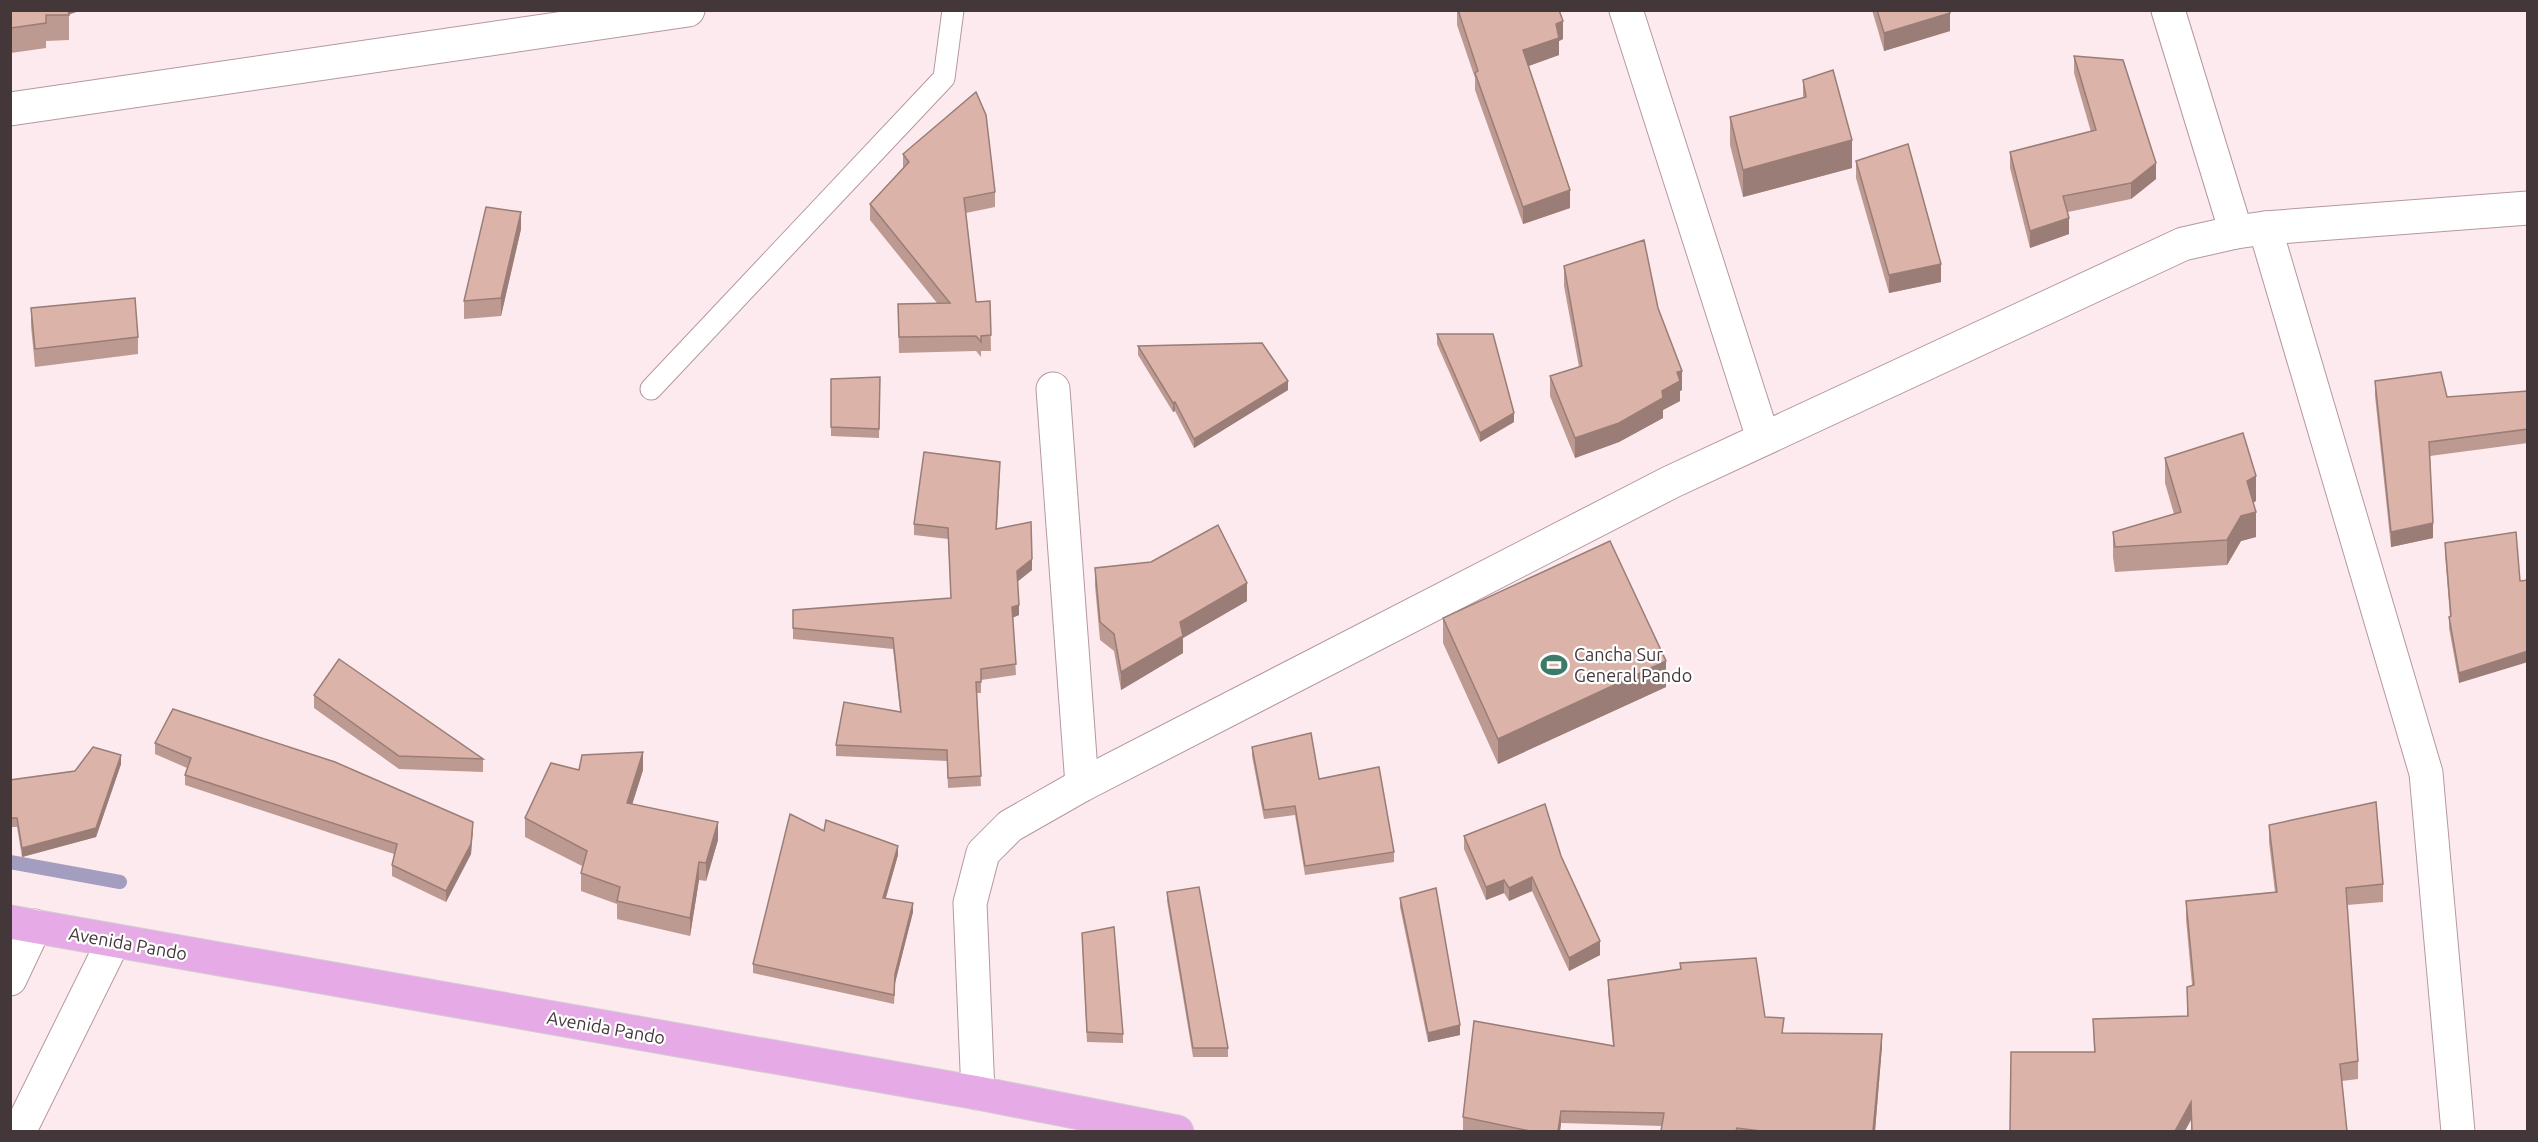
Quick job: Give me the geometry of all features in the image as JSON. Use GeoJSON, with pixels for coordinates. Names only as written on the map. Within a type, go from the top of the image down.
{"type":"FeatureCollection","features":[{"type":"Feature","properties":{"kind":"main road","name":"Avenida Pando"},"geometry":{"type":"LineString","coordinates":[[23,924],[113,942],[978,1093],[1177,1131]]}},
{"type":"Feature","properties":{"kind":"street"},"geometry":{"type":"LineString","coordinates":[[10,109],[688,10]]}},
{"type":"Feature","properties":{"kind":"street"},"geometry":{"type":"LineString","coordinates":[[1626,10],[1763,438]]}},
{"type":"Feature","properties":{"kind":"street"},"geometry":{"type":"LineString","coordinates":[[2168,10],[2251,230],[2426,773],[2458,1131]]}},
{"type":"Feature","properties":{"kind":"street"},"geometry":{"type":"LineString","coordinates":[[978,1093],[970,903],[983,853],[1010,826],[1082,786],[1660,487],[2183,244],[2251,230],[2528,208]]}},
{"type":"Feature","properties":{"kind":"street"},"geometry":{"type":"LineString","coordinates":[[1053,389],[1082,786]]}},
{"type":"Feature","properties":{"kind":"street"},"geometry":{"type":"LineString","coordinates":[[10,979],[23,924]]}},
{"type":"Feature","properties":{"kind":"street"},"geometry":{"type":"LineString","coordinates":[[19,1131],[113,942]]}},
{"type":"Feature","properties":{"kind":"lane"},"geometry":{"type":"LineString","coordinates":[[651,389],[944,78],[952,10]]}},
{"type":"Feature","properties":{"kind":"building"},"geometry":{"type":"Polygon","coordinates":[[[10,10],[68,10],[69,15],[46,15],[46,23],[11,28],[10,10]]]}},
{"type":"Feature","properties":{"kind":"building"},"geometry":{"type":"Polygon","coordinates":[[[1458,10],[1559,10],[1563,21],[1556,24],[1559,38],[1523,50],[1570,190],[1523,207],[1475,73],[1478,71],[1458,10]]]}},
{"type":"Feature","properties":{"kind":"building"},"geometry":{"type":"Polygon","coordinates":[[[1877,10],[1949,10],[1950,13],[1884,33],[1877,10]]]}},
{"type":"Feature","properties":{"kind":"building"},"geometry":{"type":"Polygon","coordinates":[[[2074,56],[2123,60],[2156,163],[2131,183],[2063,196],[2069,218],[2030,231],[2010,152],[2096,130],[2074,56]]]}},
{"type":"Feature","properties":{"kind":"building"},"geometry":{"type":"Polygon","coordinates":[[[1833,70],[1852,140],[1743,170],[1730,117],[1806,97],[1803,80],[1833,70]]]}},
{"type":"Feature","properties":{"kind":"building"},"geometry":{"type":"Polygon","coordinates":[[[976,92],[986,115],[995,192],[964,198],[976,302],[990,301],[991,335],[981,336],[981,342],[976,336],[899,337],[898,304],[950,303],[870,204],[909,162],[903,154],[976,92]]]}},
{"type":"Feature","properties":{"kind":"building"},"geometry":{"type":"Polygon","coordinates":[[[1908,144],[1941,264],[1889,275],[1856,161],[1908,144]]]}},
{"type":"Feature","properties":{"kind":"building"},"geometry":{"type":"Polygon","coordinates":[[[486,207],[521,212],[501,298],[464,301],[486,207]]]}},
{"type":"Feature","properties":{"kind":"building"},"geometry":{"type":"Polygon","coordinates":[[[1644,240],[1658,308],[1682,371],[1677,372],[1680,381],[1662,391],[1663,398],[1619,423],[1575,438],[1550,376],[1582,366],[1564,266],[1644,240]]]}},
{"type":"Feature","properties":{"kind":"building"},"geometry":{"type":"Polygon","coordinates":[[[135,298],[138,337],[35,349],[31,308],[135,298]]]}},
{"type":"Feature","properties":{"kind":"building"},"geometry":{"type":"Polygon","coordinates":[[[1437,334],[1493,334],[1514,413],[1480,433],[1437,334]]]}},
{"type":"Feature","properties":{"kind":"building"},"geometry":{"type":"Polygon","coordinates":[[[1262,343],[1288,381],[1194,439],[1175,402],[1173,403],[1138,346],[1262,343]]]}},
{"type":"Feature","properties":{"kind":"building"},"geometry":{"type":"Polygon","coordinates":[[[2441,372],[2447,397],[2528,391],[2528,429],[2429,442],[2433,523],[2391,532],[2375,381],[2441,372]]]}},
{"type":"Feature","properties":{"kind":"building"},"geometry":{"type":"Polygon","coordinates":[[[880,377],[879,429],[831,427],[831,379],[880,377]]]}},
{"type":"Feature","properties":{"kind":"building"},"geometry":{"type":"Polygon","coordinates":[[[2243,433],[2256,476],[2247,481],[2256,512],[2241,516],[2227,540],[2115,547],[2113,532],[2181,512],[2165,458],[2243,433]]]}},
{"type":"Feature","properties":{"kind":"building"},"geometry":{"type":"Polygon","coordinates":[[[924,452],[1000,462],[996,529],[1031,522],[1032,559],[1017,571],[1019,605],[1012,607],[1016,664],[981,669],[981,682],[976,682],[981,776],[948,778],[947,750],[836,745],[844,702],[901,712],[893,638],[793,628],[793,610],[951,598],[948,528],[914,524],[924,452]]]}},
{"type":"Feature","properties":{"kind":"building"},"geometry":{"type":"Polygon","coordinates":[[[1218,525],[1247,583],[1180,622],[1183,636],[1121,672],[1114,634],[1100,622],[1095,568],[1151,562],[1218,525]]]}},
{"type":"Feature","properties":{"kind":"building"},"geometry":{"type":"Polygon","coordinates":[[[2516,532],[2520,581],[2528,580],[2528,651],[2459,673],[2449,617],[2451,616],[2445,543],[2516,532]]]}},
{"type":"Feature","properties":{"kind":"building","name":"Cancha Sur General Pando"},"geometry":{"type":"Polygon","coordinates":[[[1610,541],[1666,661],[1498,739],[1443,618],[1610,541]]]}},
{"type":"Feature","properties":{"kind":"building"},"geometry":{"type":"Polygon","coordinates":[[[339,659],[483,759],[399,756],[314,695],[339,659]]]}},
{"type":"Feature","properties":{"kind":"building"},"geometry":{"type":"Polygon","coordinates":[[[173,709],[335,762],[473,822],[471,844],[446,891],[392,865],[397,844],[185,775],[191,758],[155,743],[173,709]]]}},
{"type":"Feature","properties":{"kind":"building"},"geometry":{"type":"Polygon","coordinates":[[[1311,733],[1319,779],[1379,767],[1394,852],[1305,866],[1295,806],[1264,810],[1252,747],[1311,733]]]}},
{"type":"Feature","properties":{"kind":"building"},"geometry":{"type":"Polygon","coordinates":[[[93,747],[121,755],[96,828],[22,848],[17,818],[10,818],[10,780],[75,771],[93,747]]]}},
{"type":"Feature","properties":{"kind":"building"},"geometry":{"type":"Polygon","coordinates":[[[643,752],[627,803],[718,822],[706,863],[699,862],[690,918],[617,901],[620,887],[581,873],[587,851],[525,818],[551,763],[579,770],[582,755],[643,752]]]}},
{"type":"Feature","properties":{"kind":"building"},"geometry":{"type":"Polygon","coordinates":[[[2376,802],[2383,884],[2346,888],[2358,1061],[2340,1064],[2347,1131],[2192,1131],[2191,1102],[2175,1131],[2010,1131],[2011,1052],[2095,1052],[2093,1019],[2188,1016],[2187,987],[2194,985],[2186,901],[2277,892],[2269,825],[2376,802]]]}},
{"type":"Feature","properties":{"kind":"building"},"geometry":{"type":"Polygon","coordinates":[[[1545,804],[1561,856],[1600,941],[1569,958],[1532,877],[1509,888],[1504,880],[1486,887],[1464,836],[1545,804]]]}},
{"type":"Feature","properties":{"kind":"building"},"geometry":{"type":"Polygon","coordinates":[[[790,814],[824,831],[826,820],[898,846],[883,898],[913,903],[895,974],[894,995],[753,964],[790,814]]]}},
{"type":"Feature","properties":{"kind":"building"},"geometry":{"type":"Polygon","coordinates":[[[1199,887],[1228,1048],[1193,1048],[1167,892],[1199,887]]]}},
{"type":"Feature","properties":{"kind":"building"},"geometry":{"type":"Polygon","coordinates":[[[1436,888],[1460,1025],[1428,1033],[1400,898],[1436,888]]]}},
{"type":"Feature","properties":{"kind":"building"},"geometry":{"type":"Polygon","coordinates":[[[1114,927],[1123,1034],[1087,1032],[1082,933],[1114,927]]]}},
{"type":"Feature","properties":{"kind":"building"},"geometry":{"type":"Polygon","coordinates":[[[1756,958],[1765,1017],[1784,1018],[1782,1033],[1882,1034],[1873,1131],[1761,1131],[1737,1128],[1736,1131],[1661,1131],[1664,1113],[1561,1111],[1558,1131],[1530,1131],[1463,1117],[1474,1021],[1614,1046],[1608,980],[1681,969],[1680,963],[1756,958]]]}},
{"type":"Feature","properties":{"kind":"waterway"},"geometry":{"type":"LineString","coordinates":[[10,862],[120,882]]}},
{"type":"Feature","properties":{"kind":"place","name":"Cancha Sur General Pando"},"geometry":{"type":"Point","coordinates":[1554,665]}}]}
